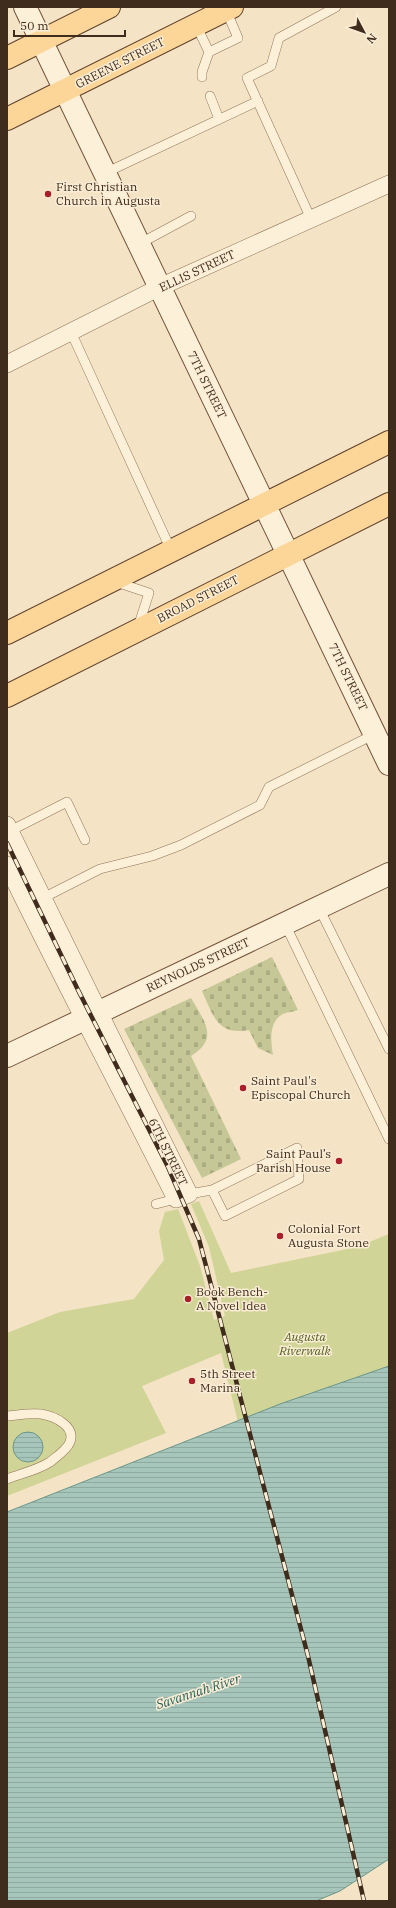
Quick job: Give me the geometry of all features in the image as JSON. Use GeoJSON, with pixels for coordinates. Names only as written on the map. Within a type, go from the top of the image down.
{"type":"FeatureCollection","features":[{"type":"Feature","properties":{"kind":"main road","name":"7TH STREET"},"geometry":{"type":"LineString","coordinates":[[25,7],[389,764]]}},
{"type":"Feature","properties":{"kind":"main road"},"geometry":{"type":"LineString","coordinates":[[7,58],[109,7]]}},
{"type":"Feature","properties":{"kind":"main road","name":"GREENE STREET"},"geometry":{"type":"LineString","coordinates":[[7,119],[229,8]]}},
{"type":"Feature","properties":{"kind":"main road"},"geometry":{"type":"LineString","coordinates":[[7,633],[389,442]]}},
{"type":"Feature","properties":{"kind":"main road","name":"BROAD STREET"},"geometry":{"type":"LineString","coordinates":[[7,696],[389,504]]}},
{"type":"Feature","properties":{"kind":"main road","name":"REYNOLDS STREET"},"geometry":{"type":"LineString","coordinates":[[7,1056],[389,874]]}},
{"type":"Feature","properties":{"kind":"street","name":"ELLIS STREET"},"geometry":{"type":"LineString","coordinates":[[7,364],[160,287],[389,184]]}},
{"type":"Feature","properties":{"kind":"street","name":"6TH STREET"},"geometry":{"type":"LineString","coordinates":[[8,828],[42,898],[92,1016],[182,1197]]}},
{"type":"Feature","properties":{"kind":"street","name":"6TH STREET"},"geometry":{"type":"LineString","coordinates":[[9,874],[61,977],[92,1016]]}},
{"type":"Feature","properties":{"kind":"lane"},"geometry":{"type":"LineString","coordinates":[[311,219],[247,78],[271,66],[279,38],[336,7]]}},
{"type":"Feature","properties":{"kind":"lane"},"geometry":{"type":"LineString","coordinates":[[202,78],[202,72],[209,52],[238,38],[229,8]]}},
{"type":"Feature","properties":{"kind":"lane"},"geometry":{"type":"LineString","coordinates":[[196,25],[209,52]]}},
{"type":"Feature","properties":{"kind":"lane"},"geometry":{"type":"LineString","coordinates":[[210,96],[220,119]]}},
{"type":"Feature","properties":{"kind":"lane"},"geometry":{"type":"LineString","coordinates":[[105,173],[258,101]]}},
{"type":"Feature","properties":{"kind":"lane"},"geometry":{"type":"LineString","coordinates":[[139,244],[191,216]]}},
{"type":"Feature","properties":{"kind":"lane"},"geometry":{"type":"LineString","coordinates":[[71,332],[171,550]]}},
{"type":"Feature","properties":{"kind":"lane"},"geometry":{"type":"LineString","coordinates":[[111,580],[150,593],[137,630]]}},
{"type":"Feature","properties":{"kind":"lane"},"geometry":{"type":"LineString","coordinates":[[42,898],[100,869],[152,856],[181,845],[260,805],[269,787],[375,734]]}},
{"type":"Feature","properties":{"kind":"lane"},"geometry":{"type":"LineString","coordinates":[[8,828],[67,802],[85,840]]}},
{"type":"Feature","properties":{"kind":"lane"},"geometry":{"type":"LineString","coordinates":[[319,908],[389,1049]]}},
{"type":"Feature","properties":{"kind":"lane"},"geometry":{"type":"LineString","coordinates":[[285,924],[389,1140]]}},
{"type":"Feature","properties":{"kind":"lane"},"geometry":{"type":"LineString","coordinates":[[156,1204],[212,1190],[297,1148],[299,1179],[225,1216],[212,1190]]}},
{"type":"Feature","properties":{"kind":"lane"},"geometry":{"type":"LineString","coordinates":[[7,1416],[41,1414],[54,1418],[64,1423],[69,1429],[70,1442],[63,1451],[49,1463],[7,1479]]}},
{"type":"Feature","properties":{"kind":"green space"},"geometry":{"type":"Polygon","coordinates":[[[272,957],[298,1010],[283,1014],[275,1022],[272,1033],[273,1055],[258,1048],[249,1030],[238,1031],[223,1027],[213,1015],[202,991],[272,957]]]}},
{"type":"Feature","properties":{"kind":"green space"},"geometry":{"type":"Polygon","coordinates":[[[191,998],[201,1014],[207,1029],[207,1036],[205,1043],[191,1056],[241,1159],[202,1178],[124,1029],[191,998]]]}},
{"type":"Feature","properties":{"kind":"green space","name":"Augusta Riverwalk"},"geometry":{"type":"Polygon","coordinates":[[[199,1201],[231,1273],[357,1247],[389,1234],[389,1420],[252,1479],[221,1353],[142,1386],[166,1433],[7,1496],[7,1333],[60,1312],[134,1299],[164,1260],[159,1231],[165,1212],[178,1209],[200,1266],[214,1320],[225,1316],[209,1247],[191,1204],[199,1201]]]}},
{"type":"Feature","properties":{"kind":"water","name":"Savannah River"},"geometry":{"type":"Polygon","coordinates":[[[389,1366],[389,1859],[340,1891],[316,1901],[7,1901],[7,1512],[280,1404],[389,1366]]]}},
{"type":"Feature","properties":{"kind":"water"},"geometry":{"type":"Polygon","coordinates":[[[28,1432],[34,1433],[42,1441],[42,1453],[34,1461],[28,1462],[22,1461],[14,1453],[13,1447],[14,1441],[22,1433],[28,1432]]]}},
{"type":"Feature","properties":{"kind":"railway"},"geometry":{"type":"LineString","coordinates":[[7,843],[78,990],[168,1167],[199,1239],[308,1656],[364,1901]]}},
{"type":"Feature","properties":{"kind":"place","name":"First Christian Church in Augusta"},"geometry":{"type":"Point","coordinates":[48,194]}},
{"type":"Feature","properties":{"kind":"place","name":"Saint Paul's Episcopal Church"},"geometry":{"type":"Point","coordinates":[243,1088]}},
{"type":"Feature","properties":{"kind":"place","name":"Saint Paul’s Parish House"},"geometry":{"type":"Point","coordinates":[339,1161]}},
{"type":"Feature","properties":{"kind":"place","name":"Colonial Fort Augusta Stone"},"geometry":{"type":"Point","coordinates":[280,1236]}},
{"type":"Feature","properties":{"kind":"place","name":"Book Bench- A Novel Idea"},"geometry":{"type":"Point","coordinates":[188,1299]}},
{"type":"Feature","properties":{"kind":"place","name":"5th Street Marina"},"geometry":{"type":"Point","coordinates":[192,1381]}}]}
